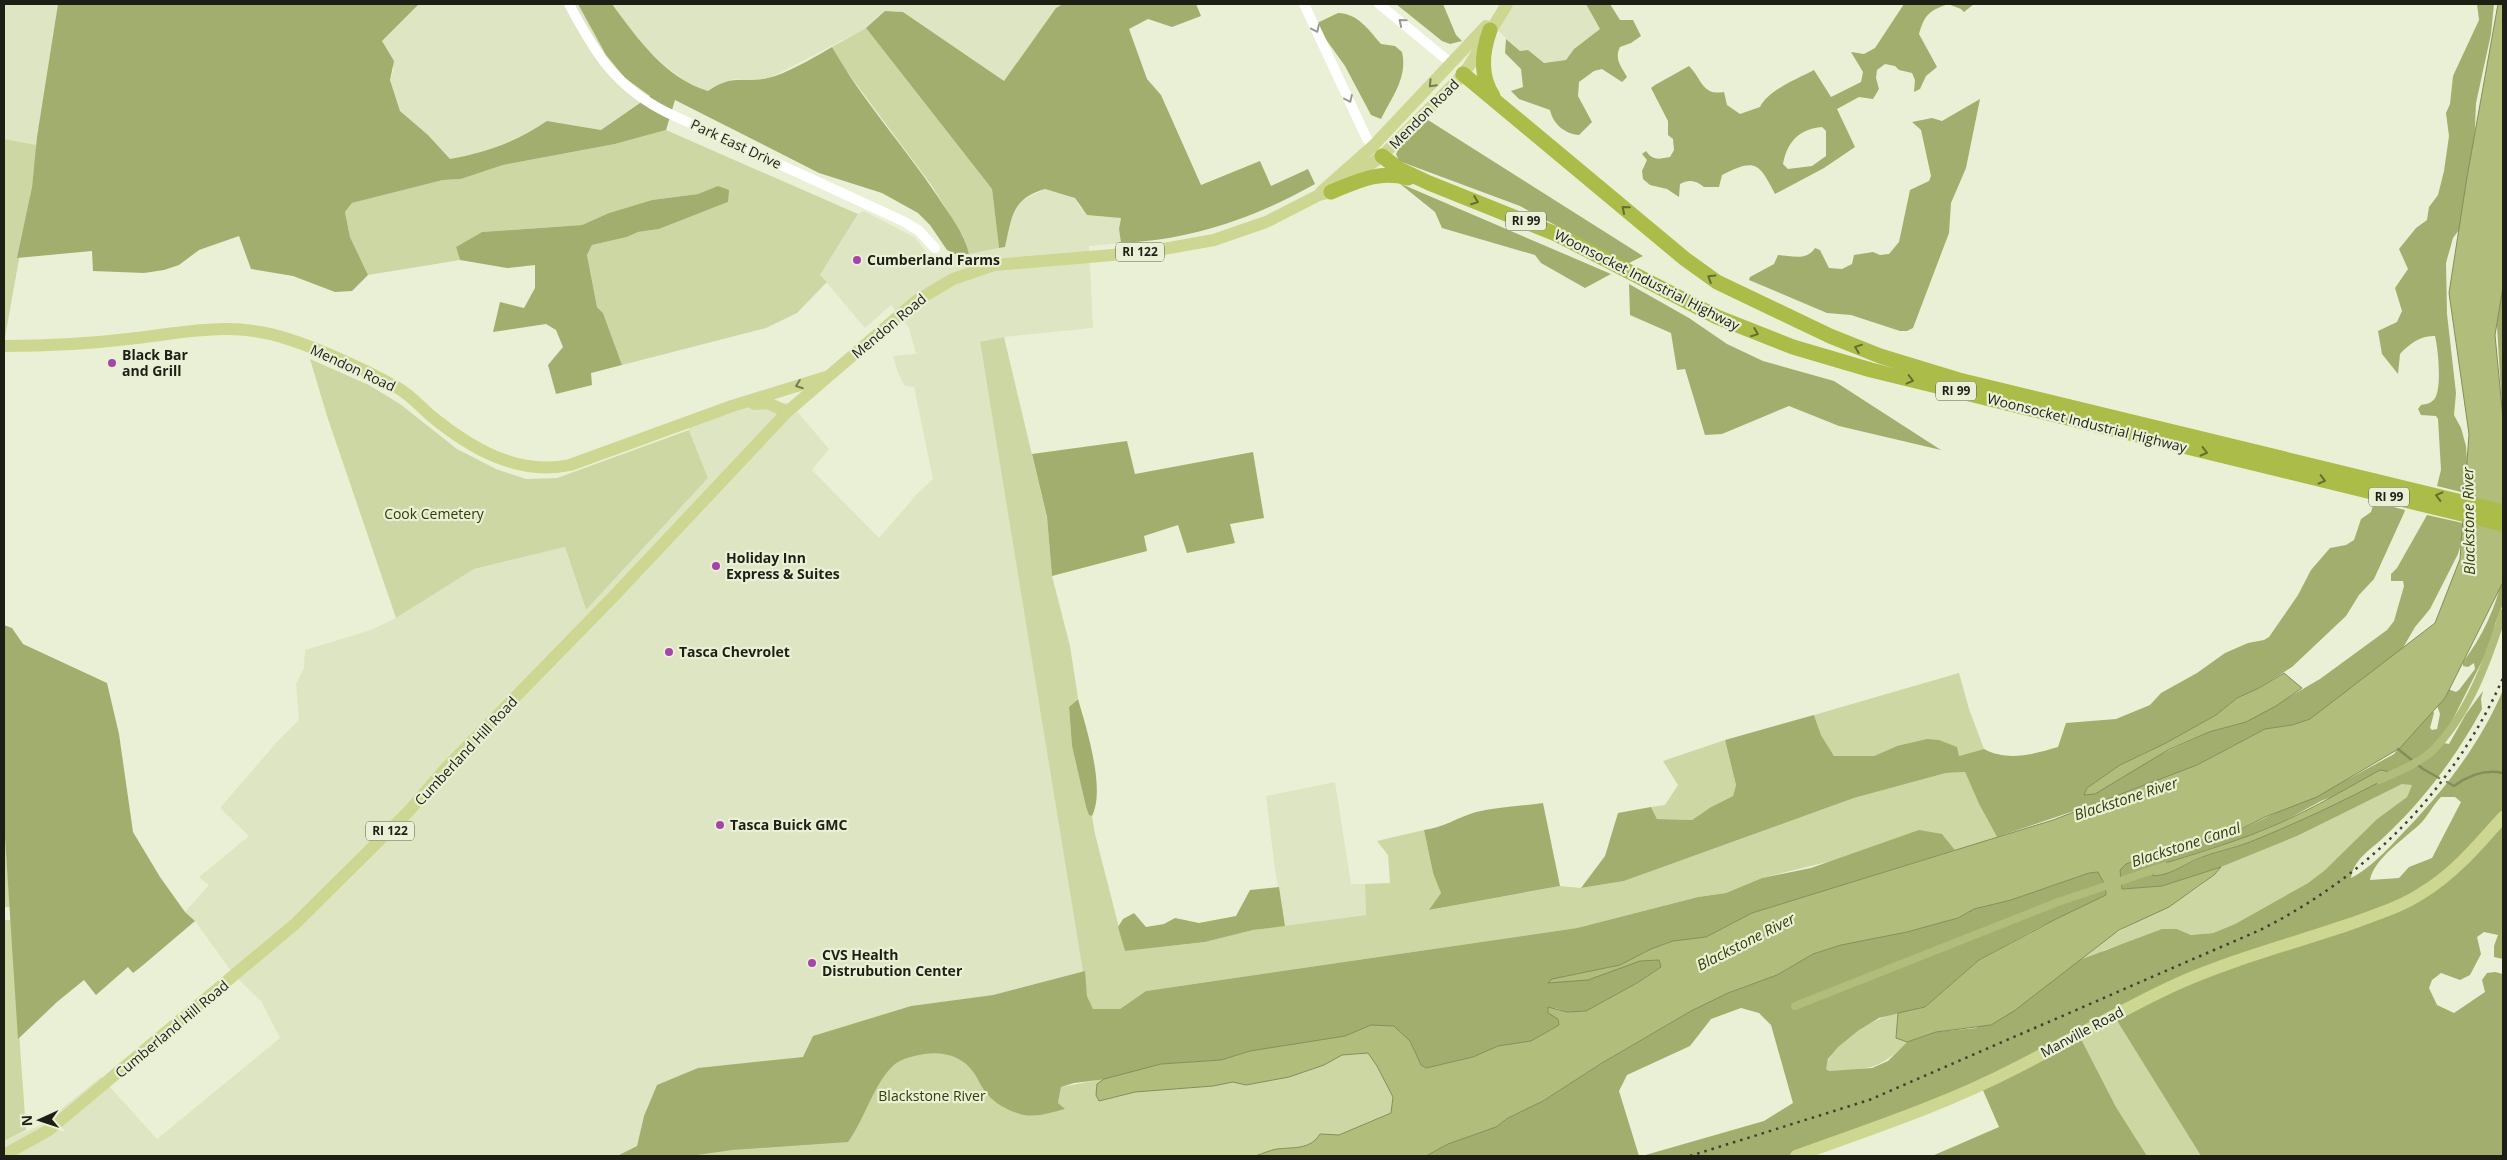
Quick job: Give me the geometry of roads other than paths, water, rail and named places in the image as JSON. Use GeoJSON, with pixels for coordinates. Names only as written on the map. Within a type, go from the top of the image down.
{"type":"FeatureCollection","features":[{"type":"Feature","properties":{"kind":"highway"},"geometry":{"type":"LineString","coordinates":[[1490,30],[1483,56],[1484,74],[1489,90],[1506,110]]}},
{"type":"Feature","properties":{"kind":"highway","name":"Woonsocket Industrial Highway"},"geometry":{"type":"LineString","coordinates":[[1457,69],[1685,259],[1717,282],[1821,333],[1880,356],[1959,380],[2503,524]]}},
{"type":"Feature","properties":{"kind":"highway","name":"Woonsocket Industrial Highway"},"geometry":{"type":"LineString","coordinates":[[1377,151],[1394,165],[1429,183],[1531,223],[1742,328],[1846,364],[2276,463],[2503,512]]}},
{"type":"Feature","properties":{"kind":"highway"},"geometry":{"type":"LineString","coordinates":[[1325,193],[1367,177],[1381,174],[1402,176],[1429,183]]}},
{"type":"Feature","properties":{"kind":"main road","name":"Mendon Road"},"geometry":{"type":"LineString","coordinates":[[1457,69],[1505,6]]}},
{"type":"Feature","properties":{"kind":"main road","name":"Mendon Road"},"geometry":{"type":"LineString","coordinates":[[732,406],[768,403],[788,410],[916,301],[941,285],[969,272],[1009,263],[1147,252],[1201,243],[1266,222],[1325,193],[1377,151],[1457,69],[1490,30],[1505,6]]}},
{"type":"Feature","properties":{"kind":"main road","name":"Mendon Road"},"geometry":{"type":"LineString","coordinates":[[4,346],[72,345],[228,327],[262,331],[299,342],[399,389],[462,439],[485,452],[508,462],[544,469],[570,465],[732,406],[830,376]]}},
{"type":"Feature","properties":{"kind":"main road"},"geometry":{"type":"LineString","coordinates":[[769,394],[777,397],[788,410]]}},
{"type":"Feature","properties":{"kind":"main road","name":"Cumberland Hill Road"},"geometry":{"type":"LineString","coordinates":[[4,1155],[49,1130],[295,924],[409,811],[446,768],[613,597],[788,410]]}},
{"type":"Feature","properties":{"kind":"main road","name":"Manville Road"},"geometry":{"type":"LineString","coordinates":[[1796,1156],[1950,1099],[2018,1067],[2095,1024],[2177,984],[2371,917],[2408,901],[2432,887],[2466,857],[2503,817]]}},
{"type":"Feature","properties":{"kind":"street","name":"Park East Drive"},"geometry":{"type":"LineString","coordinates":[[569,4],[601,60],[618,80],[641,98],[676,117],[905,222],[919,231],[934,248]]}},
{"type":"Feature","properties":{"kind":"street"},"geometry":{"type":"LineString","coordinates":[[1304,4],[1363,130],[1377,151]]}},
{"type":"Feature","properties":{"kind":"street"},"geometry":{"type":"LineString","coordinates":[[1379,4],[1457,69]]}},
{"type":"Feature","properties":{"kind":"water","name":"Blackstone River"},"geometry":{"type":"Polygon","coordinates":[[[2498,4],[2503,4],[2503,287],[2495,335],[2503,419],[2503,582],[2445,698],[2400,748],[2317,797],[2265,817],[2231,834],[2182,843],[2126,864],[2120,870],[2122,889],[2162,886],[2221,867],[2214,875],[2169,907],[2119,930],[2014,1011],[1991,1025],[1936,1032],[1907,1042],[1896,1038],[1898,1013],[1925,1007],[1979,960],[2106,895],[2105,885],[2098,872],[2089,873],[2011,900],[1974,909],[1958,918],[1907,932],[1841,945],[1813,954],[1777,975],[1728,993],[1691,1011],[1602,1063],[1543,1101],[1508,1118],[1496,1127],[1448,1144],[1426,1156],[1255,1156],[1274,1150],[1306,1145],[1311,1143],[1320,1134],[1339,1135],[1391,1113],[1393,1097],[1368,1053],[1342,1055],[1324,1065],[1289,1077],[1246,1085],[1233,1082],[1213,1086],[1135,1092],[1099,1101],[1096,1095],[1097,1084],[1104,1079],[1161,1064],[1221,1060],[1250,1051],[1345,1036],[1371,1025],[1394,1026],[1410,1041],[1421,1065],[1426,1068],[1473,1057],[1498,1046],[1531,1041],[1559,1025],[1558,1019],[1548,1013],[1548,1007],[1567,1012],[1586,1011],[1637,983],[1661,967],[1659,960],[1640,961],[1588,980],[1548,983],[1552,979],[1620,965],[1651,949],[1673,941],[1706,937],[1752,913],[2053,820],[2197,765],[2265,729],[2292,725],[2310,719],[2435,623],[2460,559],[2469,434],[2449,293],[2467,177],[2498,4]]]}},
{"type":"Feature","properties":{"kind":"water"},"geometry":{"type":"Polygon","coordinates":[[[2284,673],[2302,688],[2276,706],[2246,722],[2209,732],[2168,750],[2095,794],[2084,795],[2087,788],[2120,765],[2166,743],[2216,715],[2237,698],[2259,688],[2284,673]]]}},
{"type":"Feature","properties":{"kind":"water"},"geometry":{"type":"Polygon","coordinates":[[[2380,770],[2387,771],[2387,778],[2319,812],[2250,842],[2202,857],[2170,872],[2153,876],[2153,871],[2159,865],[2221,845],[2282,822],[2380,770]]]}},
{"type":"Feature","properties":{"kind":"waterway","name":"Blackstone Canal"},"geometry":{"type":"LineString","coordinates":[[2379,780],[2424,758],[2447,734],[2468,701],[2484,667],[2503,613]]}},
{"type":"Feature","properties":{"kind":"waterway"},"geometry":{"type":"LineString","coordinates":[[2398,749],[2423,769],[2439,778]]}},
{"type":"Feature","properties":{"kind":"waterway"},"geometry":{"type":"LineString","coordinates":[[2447,782],[2454,786],[2465,779],[2484,772],[2503,773]]}},
{"type":"Feature","properties":{"kind":"waterway","name":"Blackstone Canal"},"geometry":{"type":"LineString","coordinates":[[1795,1006],[2058,902],[2165,866]]}},
{"type":"Feature","properties":{"kind":"railway"},"geometry":{"type":"LineString","coordinates":[[1690,1156],[1869,1100],[2260,930],[2299,908],[2337,883],[2371,856],[2404,825],[2460,757],[2483,718],[2503,678]]}},
{"type":"Feature","properties":{"kind":"place","name":"Cumberland Farms"},"geometry":{"type":"Point","coordinates":[857,260]}},
{"type":"Feature","properties":{"kind":"place","name":"Black Bar and Grill"},"geometry":{"type":"Point","coordinates":[112,363]}},
{"type":"Feature","properties":{"kind":"place","name":"Holiday Inn Express & Suites"},"geometry":{"type":"Point","coordinates":[716,566]}},
{"type":"Feature","properties":{"kind":"place","name":"Tasca Chevrolet"},"geometry":{"type":"Point","coordinates":[669,652]}},
{"type":"Feature","properties":{"kind":"place","name":"Tasca Buick GMC"},"geometry":{"type":"Point","coordinates":[720,825]}},
{"type":"Feature","properties":{"kind":"place","name":"CVS Health Distrubution Center"},"geometry":{"type":"Point","coordinates":[812,963]}},
{"type":"Feature","properties":{"kind":"park label","name":"Cook Cemetery"},"geometry":{"type":"Point","coordinates":[434,514]}}]}
